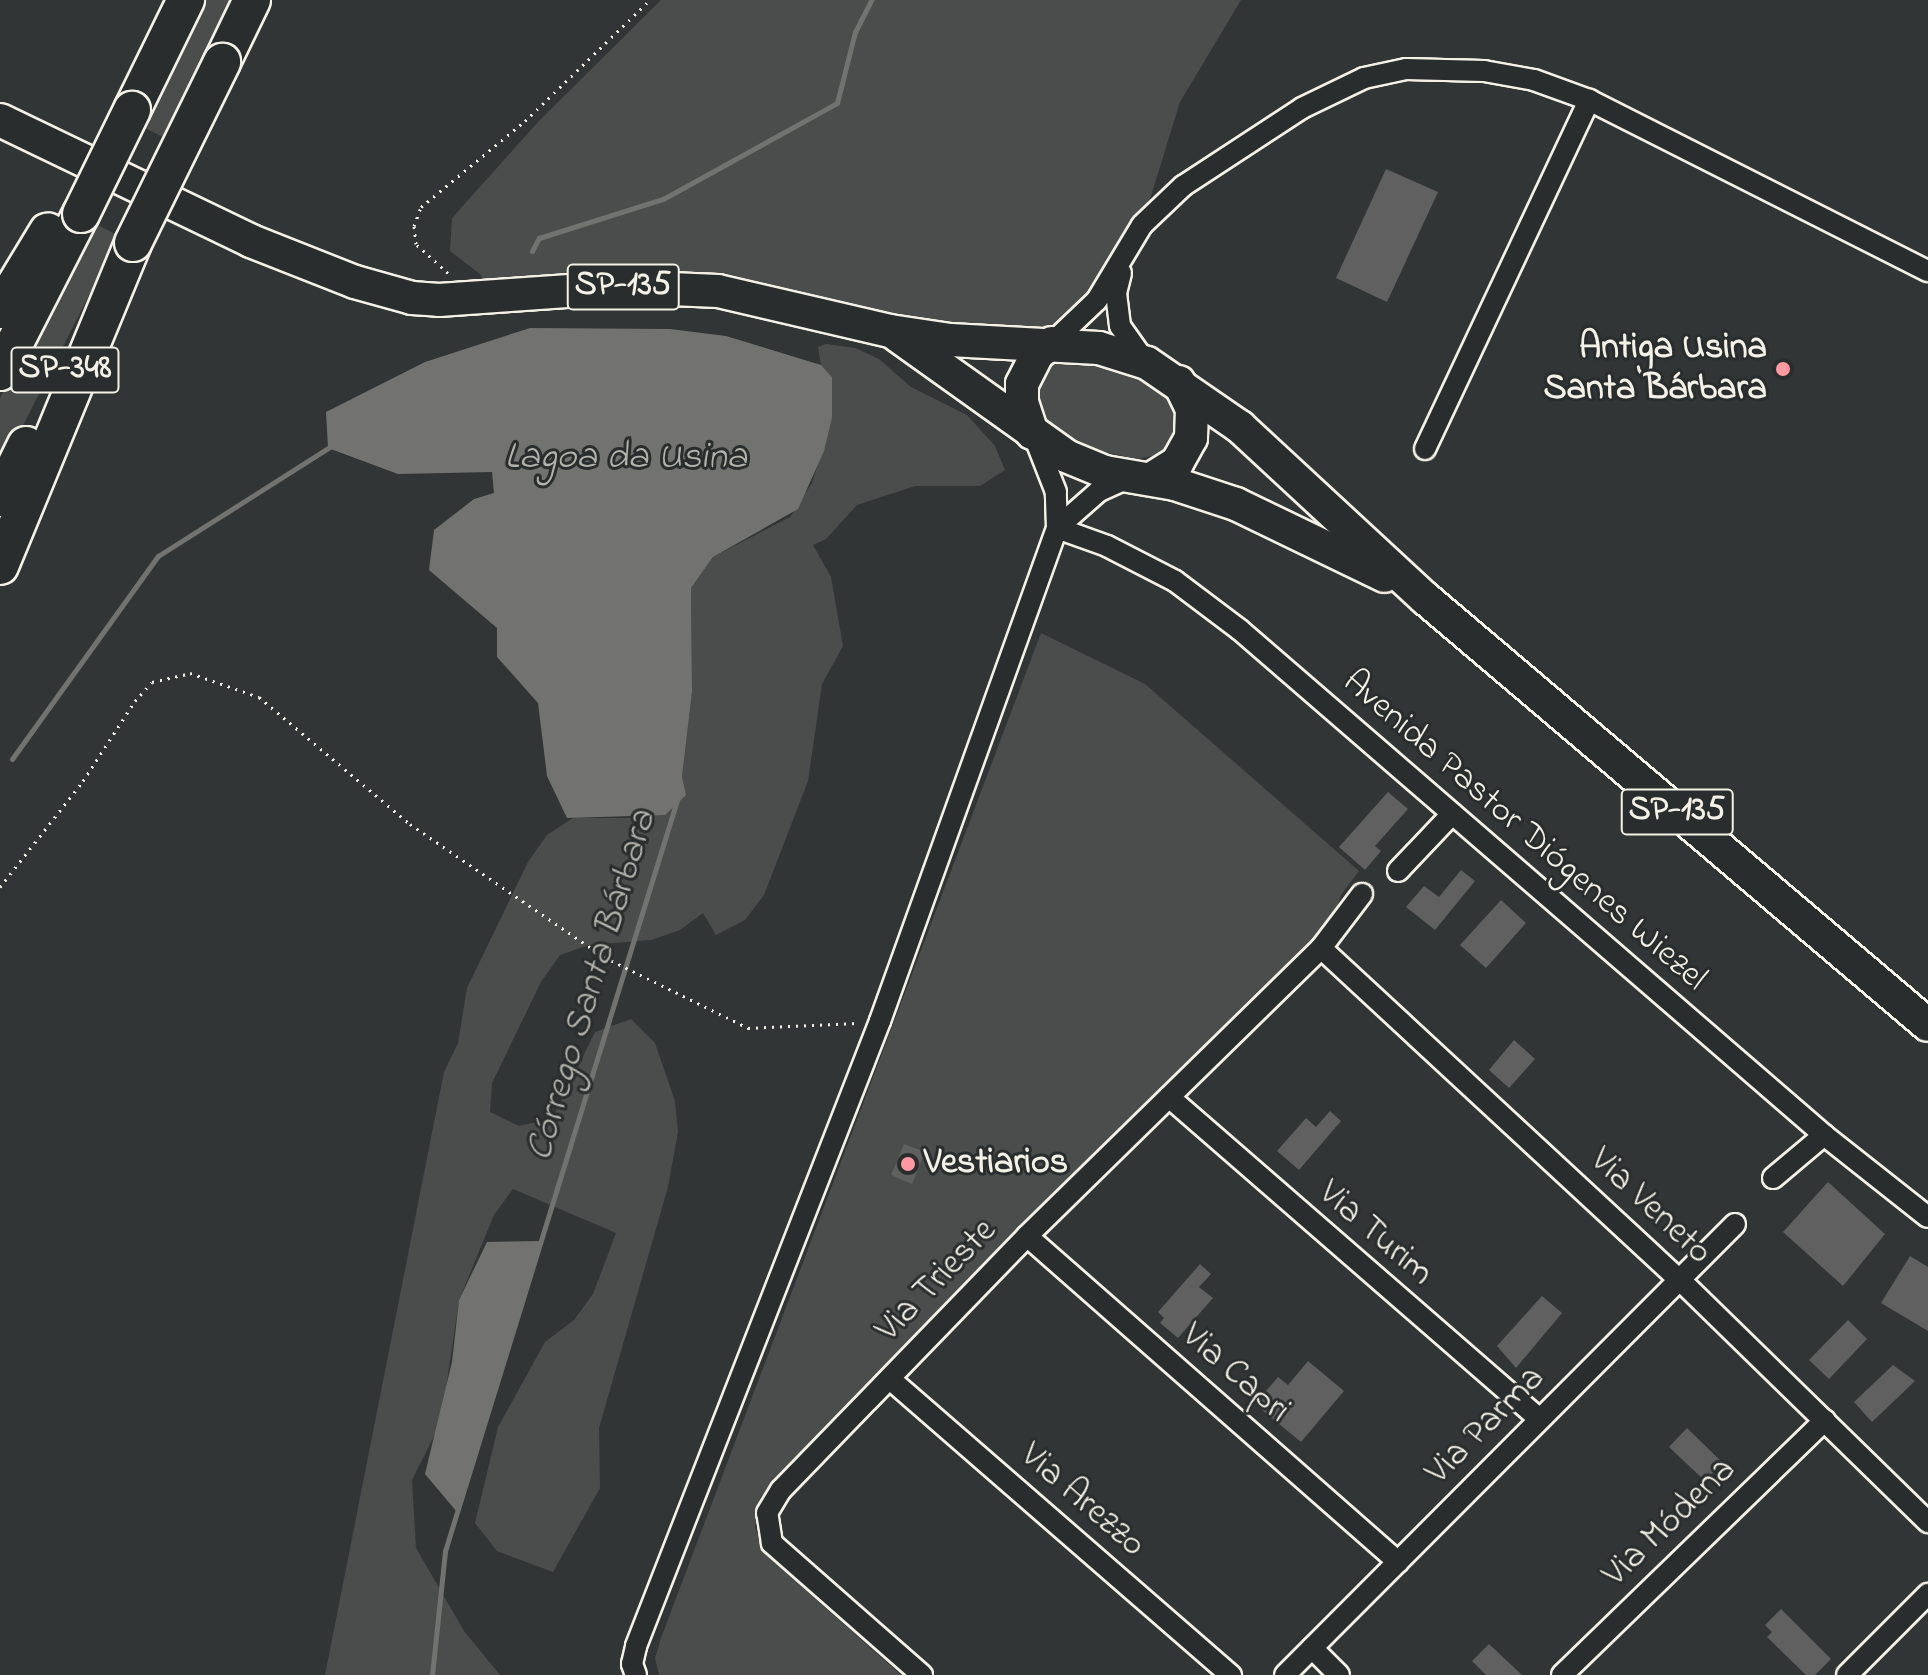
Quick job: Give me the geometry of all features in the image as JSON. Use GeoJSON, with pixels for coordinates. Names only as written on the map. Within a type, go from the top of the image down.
{"type":"FeatureCollection","features":[{"type":"Feature","properties":{"kind":"highway"},"geometry":{"type":"LineString","coordinates":[[124,108],[178,0]]}},
{"type":"Feature","properties":{"kind":"highway","name":"SP-348"},"geometry":{"type":"LineString","coordinates":[[0,372],[72,210],[124,108],[186,0]]}},
{"type":"Feature","properties":{"kind":"highway","name":"SP-348"},"geometry":{"type":"LineString","coordinates":[[0,498],[133,243],[252,0]]}},
{"type":"Feature","properties":{"kind":"highway"},"geometry":{"type":"LineString","coordinates":[[0,310],[72,210]]}},
{"type":"Feature","properties":{"kind":"highway"},"geometry":{"type":"LineString","coordinates":[[0,566],[133,243]]}},
{"type":"Feature","properties":{"kind":"main road","name":"SP-135"},"geometry":{"type":"LineString","coordinates":[[0,104],[62,130],[355,282]]}},
{"type":"Feature","properties":{"kind":"main road","name":"SP-135"},"geometry":{"type":"LineString","coordinates":[[0,120],[185,212],[355,282],[439,300],[624,287],[718,291],[890,331],[950,340],[1052,343],[1099,348],[1147,363],[1179,382],[1240,427],[1426,599],[1928,1025]]}},
{"type":"Feature","properties":{"kind":"main road","name":"SP-135"},"geometry":{"type":"LineString","coordinates":[[890,331],[1032,433],[1086,465],[1236,504],[1426,599]]}},
{"type":"Feature","properties":{"kind":"main road"},"geometry":{"type":"LineString","coordinates":[[1032,433],[1022,402],[1022,384],[1038,353],[1052,343]]}},
{"type":"Feature","properties":{"kind":"main road"},"geometry":{"type":"LineString","coordinates":[[1142,478],[1177,463],[1191,438],[1192,409],[1179,382]]}},
{"type":"Feature","properties":{"kind":"street"},"geometry":{"type":"LineString","coordinates":[[1052,343],[1097,300],[1125,258],[1142,225],[1183,186],[1279,122],[1364,78],[1406,69],[1484,71],[1534,80],[1589,100],[1928,271]]}},
{"type":"Feature","properties":{"kind":"street"},"geometry":{"type":"LineString","coordinates":[[1425,449],[1589,100]]}},
{"type":"Feature","properties":{"kind":"street"},"geometry":{"type":"LineString","coordinates":[[1125,258],[1116,309],[1120,326],[1147,363]]}},
{"type":"Feature","properties":{"kind":"street"},"geometry":{"type":"LineString","coordinates":[[636,1675],[632,1664],[636,1646],[880,1021],[1057,528],[1056,492],[1032,433]]}},
{"type":"Feature","properties":{"kind":"street"},"geometry":{"type":"LineString","coordinates":[[1057,528],[1099,491],[1142,478]]}},
{"type":"Feature","properties":{"kind":"street","name":"Avenida Pastor Diógenes Wiezel"},"geometry":{"type":"LineString","coordinates":[[1057,528],[1107,546],[1175,581],[1240,630],[1824,1135],[1928,1217]]}},
{"type":"Feature","properties":{"kind":"street"},"geometry":{"type":"LineString","coordinates":[[1398,871],[1452,814]]}},
{"type":"Feature","properties":{"kind":"street","name":"Via Trieste"},"geometry":{"type":"LineString","coordinates":[[922,1675],[772,1543],[767,1513],[781,1490],[1027,1236],[1321,948],[1362,894]]}},
{"type":"Feature","properties":{"kind":"street","name":"Via Veneto"},"geometry":{"type":"LineString","coordinates":[[1321,948],[1680,1280],[1928,1522]]}},
{"type":"Feature","properties":{"kind":"street","name":"Via Turim"},"geometry":{"type":"LineString","coordinates":[[1169,1097],[1540,1419]]}},
{"type":"Feature","properties":{"kind":"street"},"geometry":{"type":"LineString","coordinates":[[1773,1178],[1824,1135]]}},
{"type":"Feature","properties":{"kind":"street","name":"Via Parma"},"geometry":{"type":"LineString","coordinates":[[1285,1675],[1735,1224]]}},
{"type":"Feature","properties":{"kind":"street","name":"Via Capri"},"geometry":{"type":"LineString","coordinates":[[1027,1236],[1398,1562]]}},
{"type":"Feature","properties":{"kind":"street","name":"Via Arezzo"},"geometry":{"type":"LineString","coordinates":[[890,1379],[1231,1675]]}},
{"type":"Feature","properties":{"kind":"street","name":"Via Módena"},"geometry":{"type":"LineString","coordinates":[[1562,1675],[1825,1420]]}},
{"type":"Feature","properties":{"kind":"street"},"geometry":{"type":"LineString","coordinates":[[1847,1675],[1928,1594]]}},
{"type":"Feature","properties":{"kind":"street"},"geometry":{"type":"LineString","coordinates":[[1312,1648],[1339,1675]]}},
{"type":"Feature","properties":{"kind":"path"},"geometry":{"type":"LineString","coordinates":[[451,275],[416,244],[414,226],[421,207],[525,121],[650,0]]}},
{"type":"Feature","properties":{"kind":"path"},"geometry":{"type":"LineString","coordinates":[[0,887],[83,781],[135,701],[152,682],[190,673],[259,697],[410,824],[604,957],[748,1028],[880,1021]]}},
{"type":"Feature","properties":{"kind":"shaded area"},"geometry":{"type":"Polygon","coordinates":[[[200,0],[236,0],[165,138],[141,126],[200,0]]]}},
{"type":"Feature","properties":{"kind":"shaded area"},"geometry":{"type":"Polygon","coordinates":[[[661,0],[1241,0],[1180,102],[1142,225],[1052,343],[805,310],[493,297],[480,274],[450,251],[452,218],[538,122],[661,0]]]}},
{"type":"Feature","properties":{"kind":"shaded area"},"geometry":{"type":"Polygon","coordinates":[[[92,222],[119,236],[0,471],[0,398],[92,222]]]}},
{"type":"Feature","properties":{"kind":"shaded area"},"geometry":{"type":"Polygon","coordinates":[[[826,344],[855,348],[879,359],[911,387],[967,415],[995,446],[1005,470],[980,486],[915,486],[857,505],[826,539],[813,545],[831,577],[843,646],[822,684],[808,781],[764,895],[745,920],[716,935],[703,913],[680,930],[651,940],[589,945],[560,955],[541,982],[492,1083],[490,1112],[519,1126],[552,1119],[595,1032],[631,1019],[655,1043],[675,1101],[678,1132],[668,1187],[599,1428],[600,1488],[553,1572],[497,1551],[475,1523],[498,1427],[545,1342],[574,1320],[593,1294],[616,1233],[513,1189],[494,1215],[459,1300],[441,1422],[412,1480],[416,1548],[464,1631],[500,1675],[325,1675],[444,1072],[458,1043],[467,988],[528,862],[547,835],[573,818],[633,818],[682,777],[692,692],[691,588],[713,557],[790,517],[812,483],[832,418],[832,377],[821,365],[818,347],[826,344]]]}},
{"type":"Feature","properties":{"kind":"shaded area"},"geometry":{"type":"Polygon","coordinates":[[[1106,359],[1168,385],[1182,421],[1172,445],[1162,454],[1136,459],[1105,452],[1063,439],[1036,421],[1030,383],[1046,361],[1106,359]]]}},
{"type":"Feature","properties":{"kind":"shaded area"},"geometry":{"type":"Polygon","coordinates":[[[1041,633],[1145,684],[1359,871],[1341,895],[1334,918],[760,1498],[755,1528],[766,1555],[901,1675],[659,1675],[655,1658],[661,1638],[1041,633]]]}},
{"type":"Feature","properties":{"kind":"water","name":"Lagoa da Usina"},"geometry":{"type":"Polygon","coordinates":[[[530,328],[670,329],[726,336],[821,365],[832,377],[832,418],[824,451],[798,509],[713,557],[691,588],[692,692],[682,777],[686,795],[665,815],[567,818],[547,776],[538,703],[497,657],[497,628],[429,570],[434,530],[474,499],[494,493],[492,472],[398,474],[328,448],[326,412],[425,362],[530,328]]]}},
{"type":"Feature","properties":{"kind":"water"},"geometry":{"type":"Polygon","coordinates":[[[542,1241],[457,1512],[425,1474],[452,1362],[459,1300],[487,1242],[542,1241]]]}},
{"type":"Feature","properties":{"kind":"building"},"geometry":{"type":"Polygon","coordinates":[[[1386,169],[1438,192],[1387,302],[1336,278],[1386,169]]]}},
{"type":"Feature","properties":{"kind":"building"},"geometry":{"type":"Polygon","coordinates":[[[1388,792],[1408,809],[1375,846],[1381,851],[1365,870],[1339,847],[1388,792]]]}},
{"type":"Feature","properties":{"kind":"building"},"geometry":{"type":"Polygon","coordinates":[[[1461,870],[1475,881],[1435,930],[1406,907],[1424,886],[1439,897],[1461,870]]]}},
{"type":"Feature","properties":{"kind":"building"},"geometry":{"type":"Polygon","coordinates":[[[1501,900],[1526,923],[1486,968],[1460,945],[1501,900]]]}},
{"type":"Feature","properties":{"kind":"building"},"geometry":{"type":"Polygon","coordinates":[[[1514,1040],[1535,1059],[1509,1088],[1489,1070],[1514,1040]]]}},
{"type":"Feature","properties":{"kind":"building"},"geometry":{"type":"Polygon","coordinates":[[[1330,1111],[1341,1121],[1299,1170],[1277,1151],[1306,1118],[1316,1127],[1330,1111]]]}},
{"type":"Feature","properties":{"kind":"building","name":"Vestiarios"},"geometry":{"type":"Polygon","coordinates":[[[904,1144],[925,1152],[912,1184],[891,1175],[904,1144]]]}},
{"type":"Feature","properties":{"kind":"building"},"geometry":{"type":"Polygon","coordinates":[[[1828,1182],[1885,1234],[1843,1286],[1783,1232],[1828,1182]]]}},
{"type":"Feature","properties":{"kind":"building"},"geometry":{"type":"Polygon","coordinates":[[[1910,1256],[1928,1267],[1928,1331],[1881,1303],[1910,1256]]]}},
{"type":"Feature","properties":{"kind":"building"},"geometry":{"type":"Polygon","coordinates":[[[1200,1264],[1211,1274],[1199,1287],[1213,1298],[1178,1338],[1160,1323],[1164,1318],[1158,1312],[1200,1264]]]}},
{"type":"Feature","properties":{"kind":"building"},"geometry":{"type":"Polygon","coordinates":[[[1542,1296],[1562,1313],[1516,1368],[1497,1346],[1542,1296]]]}},
{"type":"Feature","properties":{"kind":"building"},"geometry":{"type":"Polygon","coordinates":[[[1848,1320],[1867,1339],[1829,1379],[1809,1360],[1848,1320]]]}},
{"type":"Feature","properties":{"kind":"building"},"geometry":{"type":"Polygon","coordinates":[[[1308,1361],[1344,1391],[1301,1442],[1255,1404],[1278,1377],[1288,1385],[1308,1361]]]}},
{"type":"Feature","properties":{"kind":"building"},"geometry":{"type":"Polygon","coordinates":[[[1893,1365],[1915,1381],[1872,1422],[1854,1402],[1893,1365]]]}},
{"type":"Feature","properties":{"kind":"building"},"geometry":{"type":"Polygon","coordinates":[[[1687,1428],[1723,1463],[1705,1481],[1669,1447],[1687,1428]]]}},
{"type":"Feature","properties":{"kind":"building"},"geometry":{"type":"Polygon","coordinates":[[[1781,1609],[1831,1659],[1815,1675],[1806,1675],[1767,1637],[1772,1632],[1765,1625],[1781,1609]]]}},
{"type":"Feature","properties":{"kind":"building"},"geometry":{"type":"Polygon","coordinates":[[[1489,1644],[1522,1675],[1486,1675],[1472,1661],[1489,1644]]]}},
{"type":"Feature","properties":{"kind":"waterway","name":"Córrego Santa Bárbara"},"geometry":{"type":"LineString","coordinates":[[532,251],[539,238],[663,199],[837,103],[855,32],[871,0]]}},
{"type":"Feature","properties":{"kind":"waterway"},"geometry":{"type":"LineString","coordinates":[[12,759],[158,556],[331,446]]}},
{"type":"Feature","properties":{"kind":"waterway","name":"Córrego Santa Bárbara"},"geometry":{"type":"LineString","coordinates":[[432,1675],[445,1551],[678,797]]}},
{"type":"Feature","properties":{"kind":"place","name":"Antiga Usina Santa Bárbara"},"geometry":{"type":"Point","coordinates":[1783,369]}},
{"type":"Feature","properties":{"kind":"place","name":"Vestiarios"},"geometry":{"type":"Point","coordinates":[908,1164]}}]}
